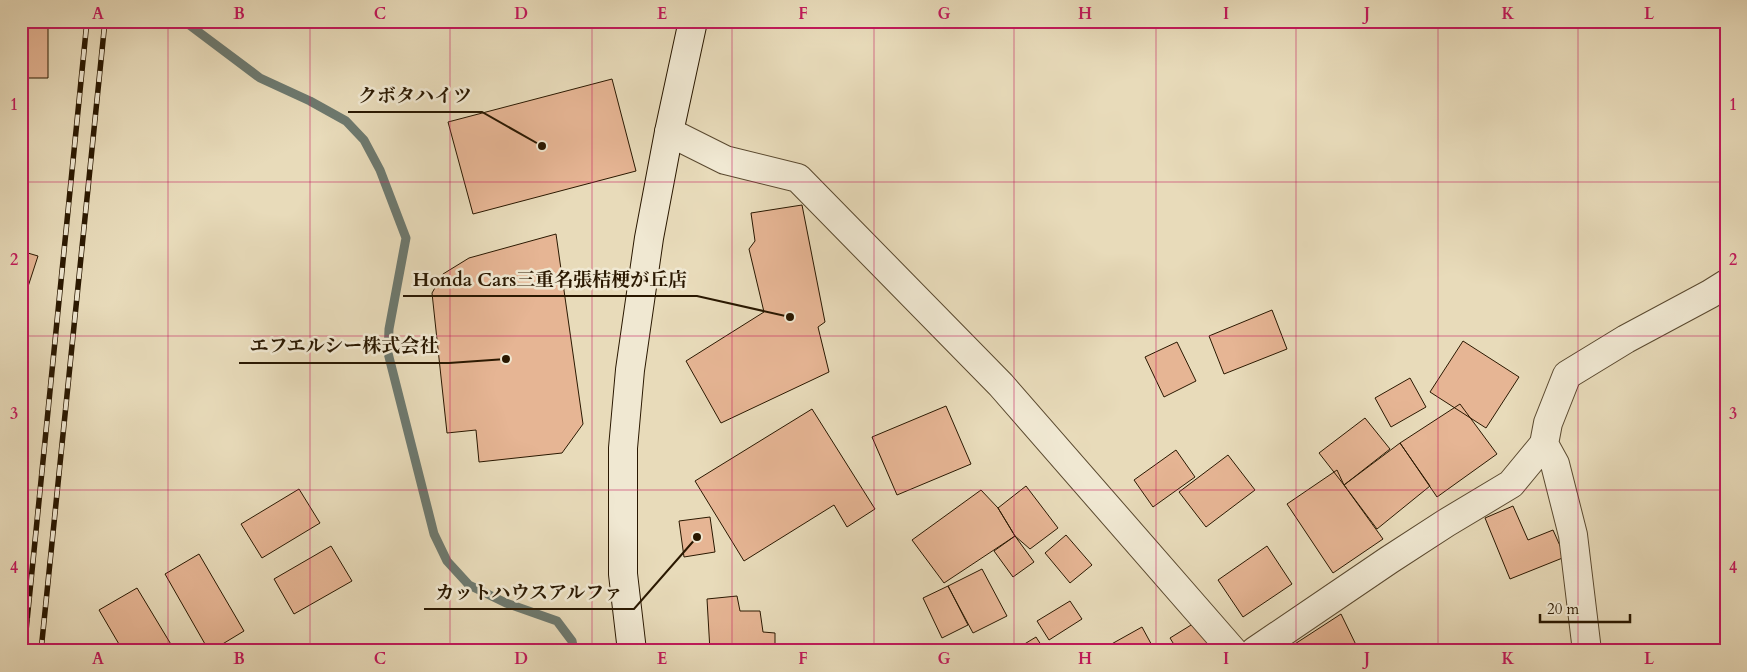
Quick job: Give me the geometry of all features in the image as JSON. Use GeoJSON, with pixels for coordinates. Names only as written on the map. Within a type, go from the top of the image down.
{"type":"FeatureCollection","features":[{"type":"Feature","properties":{"kind":"street"},"geometry":{"type":"LineString","coordinates":[[632,651],[623,574],[623,448],[630,370],[649,238],[693,21]]}},
{"type":"Feature","properties":{"kind":"street"},"geometry":{"type":"LineString","coordinates":[[669,132],[725,160],[798,178],[1001,385],[1232,651]]}},
{"type":"Feature","properties":{"kind":"street"},"geometry":{"type":"LineString","coordinates":[[1256,651],[1389,560],[1511,484],[1544,444],[1548,423],[1567,375],[1726,284]]}},
{"type":"Feature","properties":{"kind":"street"},"geometry":{"type":"LineString","coordinates":[[1544,444],[1555,464],[1573,535],[1587,651]]}},
{"type":"Feature","properties":{"kind":"building"},"geometry":{"type":"Polygon","coordinates":[[[21,24],[48,24],[48,78],[21,78],[21,24]]]}},
{"type":"Feature","properties":{"kind":"building"},"geometry":{"type":"Polygon","coordinates":[[[612,79],[636,171],[473,214],[448,122],[612,79]]]}},
{"type":"Feature","properties":{"kind":"building"},"geometry":{"type":"Polygon","coordinates":[[[21,114],[25,116],[21,127],[21,114]]]}},
{"type":"Feature","properties":{"kind":"building"},"geometry":{"type":"Polygon","coordinates":[[[802,205],[825,322],[818,327],[829,372],[721,423],[686,361],[764,312],[749,249],[755,241],[751,213],[802,205]]]}},
{"type":"Feature","properties":{"kind":"building"},"geometry":{"type":"Polygon","coordinates":[[[556,234],[583,424],[562,453],[479,462],[476,430],[447,433],[432,293],[443,274],[469,258],[556,234]]]}},
{"type":"Feature","properties":{"kind":"building"},"geometry":{"type":"Polygon","coordinates":[[[21,251],[38,256],[22,305],[21,304],[21,251]]]}},
{"type":"Feature","properties":{"kind":"building"},"geometry":{"type":"Polygon","coordinates":[[[1272,310],[1287,349],[1224,374],[1209,336],[1272,310]]]}},
{"type":"Feature","properties":{"kind":"building"},"geometry":{"type":"Polygon","coordinates":[[[1463,341],[1519,377],[1486,428],[1430,392],[1463,341]]]}},
{"type":"Feature","properties":{"kind":"building"},"geometry":{"type":"Polygon","coordinates":[[[1177,342],[1196,381],[1164,397],[1145,357],[1177,342]]]}},
{"type":"Feature","properties":{"kind":"building"},"geometry":{"type":"Polygon","coordinates":[[[1410,378],[1426,407],[1391,427],[1375,398],[1410,378]]]}},
{"type":"Feature","properties":{"kind":"building"},"geometry":{"type":"Polygon","coordinates":[[[1460,404],[1497,454],[1437,497],[1400,443],[1460,404]]]}},
{"type":"Feature","properties":{"kind":"building"},"geometry":{"type":"Polygon","coordinates":[[[946,406],[971,464],[897,495],[872,437],[946,406]]]}},
{"type":"Feature","properties":{"kind":"building"},"geometry":{"type":"Polygon","coordinates":[[[812,409],[875,509],[847,527],[834,505],[744,561],[695,481],[812,409]]]}},
{"type":"Feature","properties":{"kind":"building"},"geometry":{"type":"Polygon","coordinates":[[[1365,418],[1390,449],[1344,485],[1319,453],[1365,418]]]}},
{"type":"Feature","properties":{"kind":"building"},"geometry":{"type":"Polygon","coordinates":[[[1400,443],[1430,486],[1377,529],[1344,485],[1400,443]]]}},
{"type":"Feature","properties":{"kind":"building"},"geometry":{"type":"Polygon","coordinates":[[[1176,450],[1195,477],[1153,507],[1134,480],[1176,450]]]}},
{"type":"Feature","properties":{"kind":"building"},"geometry":{"type":"Polygon","coordinates":[[[1228,455],[1255,490],[1206,527],[1179,492],[1228,455]]]}},
{"type":"Feature","properties":{"kind":"building"},"geometry":{"type":"Polygon","coordinates":[[[1337,470],[1344,485],[1383,539],[1333,573],[1287,504],[1337,470]]]}},
{"type":"Feature","properties":{"kind":"building"},"geometry":{"type":"Polygon","coordinates":[[[1026,486],[1058,528],[1030,549],[1015,536],[998,508],[1026,486]]]}},
{"type":"Feature","properties":{"kind":"building"},"geometry":{"type":"Polygon","coordinates":[[[299,489],[320,523],[262,558],[241,524],[299,489]]]}},
{"type":"Feature","properties":{"kind":"building"},"geometry":{"type":"Polygon","coordinates":[[[981,490],[998,508],[1015,536],[944,583],[912,540],[981,490]]]}},
{"type":"Feature","properties":{"kind":"building"},"geometry":{"type":"Polygon","coordinates":[[[1513,506],[1528,540],[1553,530],[1565,557],[1510,579],[1485,518],[1513,506]]]}},
{"type":"Feature","properties":{"kind":"building"},"geometry":{"type":"Polygon","coordinates":[[[710,517],[715,552],[684,557],[679,521],[710,517]]]}},
{"type":"Feature","properties":{"kind":"building"},"geometry":{"type":"Polygon","coordinates":[[[1066,535],[1092,565],[1070,583],[1045,553],[1066,535]]]}},
{"type":"Feature","properties":{"kind":"building"},"geometry":{"type":"Polygon","coordinates":[[[1015,536],[1034,562],[1013,577],[994,551],[1015,536]]]}},
{"type":"Feature","properties":{"kind":"building"},"geometry":{"type":"Polygon","coordinates":[[[331,546],[352,581],[294,614],[274,579],[331,546]]]}},
{"type":"Feature","properties":{"kind":"building"},"geometry":{"type":"Polygon","coordinates":[[[1267,546],[1292,584],[1243,617],[1218,580],[1267,546]]]}},
{"type":"Feature","properties":{"kind":"building"},"geometry":{"type":"Polygon","coordinates":[[[199,554],[244,631],[211,651],[209,651],[165,574],[199,554]]]}},
{"type":"Feature","properties":{"kind":"building"},"geometry":{"type":"Polygon","coordinates":[[[982,569],[1007,616],[973,633],[948,586],[982,569]]]}},
{"type":"Feature","properties":{"kind":"building"},"geometry":{"type":"Polygon","coordinates":[[[948,586],[968,625],[942,638],[923,598],[948,586]]]}},
{"type":"Feature","properties":{"kind":"building"},"geometry":{"type":"Polygon","coordinates":[[[137,588],[175,651],[123,651],[99,610],[137,588]]]}},
{"type":"Feature","properties":{"kind":"building"},"geometry":{"type":"Polygon","coordinates":[[[737,596],[740,611],[760,611],[763,632],[775,633],[775,651],[710,651],[707,599],[737,596]]]}},
{"type":"Feature","properties":{"kind":"building"},"geometry":{"type":"Polygon","coordinates":[[[1070,601],[1082,619],[1049,640],[1037,621],[1070,601]]]}},
{"type":"Feature","properties":{"kind":"building"},"geometry":{"type":"Polygon","coordinates":[[[1341,614],[1359,651],[1284,651],[1341,614]]]}},
{"type":"Feature","properties":{"kind":"building"},"geometry":{"type":"Polygon","coordinates":[[[1196,622],[1213,651],[1178,651],[1170,638],[1196,622]]]}},
{"type":"Feature","properties":{"kind":"building"},"geometry":{"type":"Polygon","coordinates":[[[1142,627],[1155,651],[1099,651],[1142,627]]]}},
{"type":"Feature","properties":{"kind":"building"},"geometry":{"type":"Polygon","coordinates":[[[1036,637],[1045,651],[1013,651],[1036,637]]]}},
{"type":"Feature","properties":{"kind":"building"},"geometry":{"type":"Polygon","coordinates":[[[253,645],[256,651],[243,651],[253,645]]]}},
{"type":"Feature","properties":{"kind":"waterway"},"geometry":{"type":"LineString","coordinates":[[184,21],[260,78],[310,101],[346,121],[364,140],[380,170],[406,238],[389,329],[388,353],[434,534],[447,561],[469,585],[506,603],[557,621],[572,641],[574,651]]}},
{"type":"Feature","properties":{"kind":"railway"},"geometry":{"type":"LineString","coordinates":[[24,651],[87,21]]}},
{"type":"Feature","properties":{"kind":"railway"},"geometry":{"type":"LineString","coordinates":[[41,651],[105,21]]}},
{"type":"Feature","properties":{"kind":"place","name":"クボタハイツ"},"geometry":{"type":"Point","coordinates":[542,146]}},
{"type":"Feature","properties":{"kind":"place","name":"Honda Cars三重名張桔梗が丘店"},"geometry":{"type":"Point","coordinates":[790,317]}},
{"type":"Feature","properties":{"kind":"place","name":"エフエルシー株式会社"},"geometry":{"type":"Point","coordinates":[506,359]}},
{"type":"Feature","properties":{"kind":"place","name":"カットハウスアルファ"},"geometry":{"type":"Point","coordinates":[697,537]}}]}
